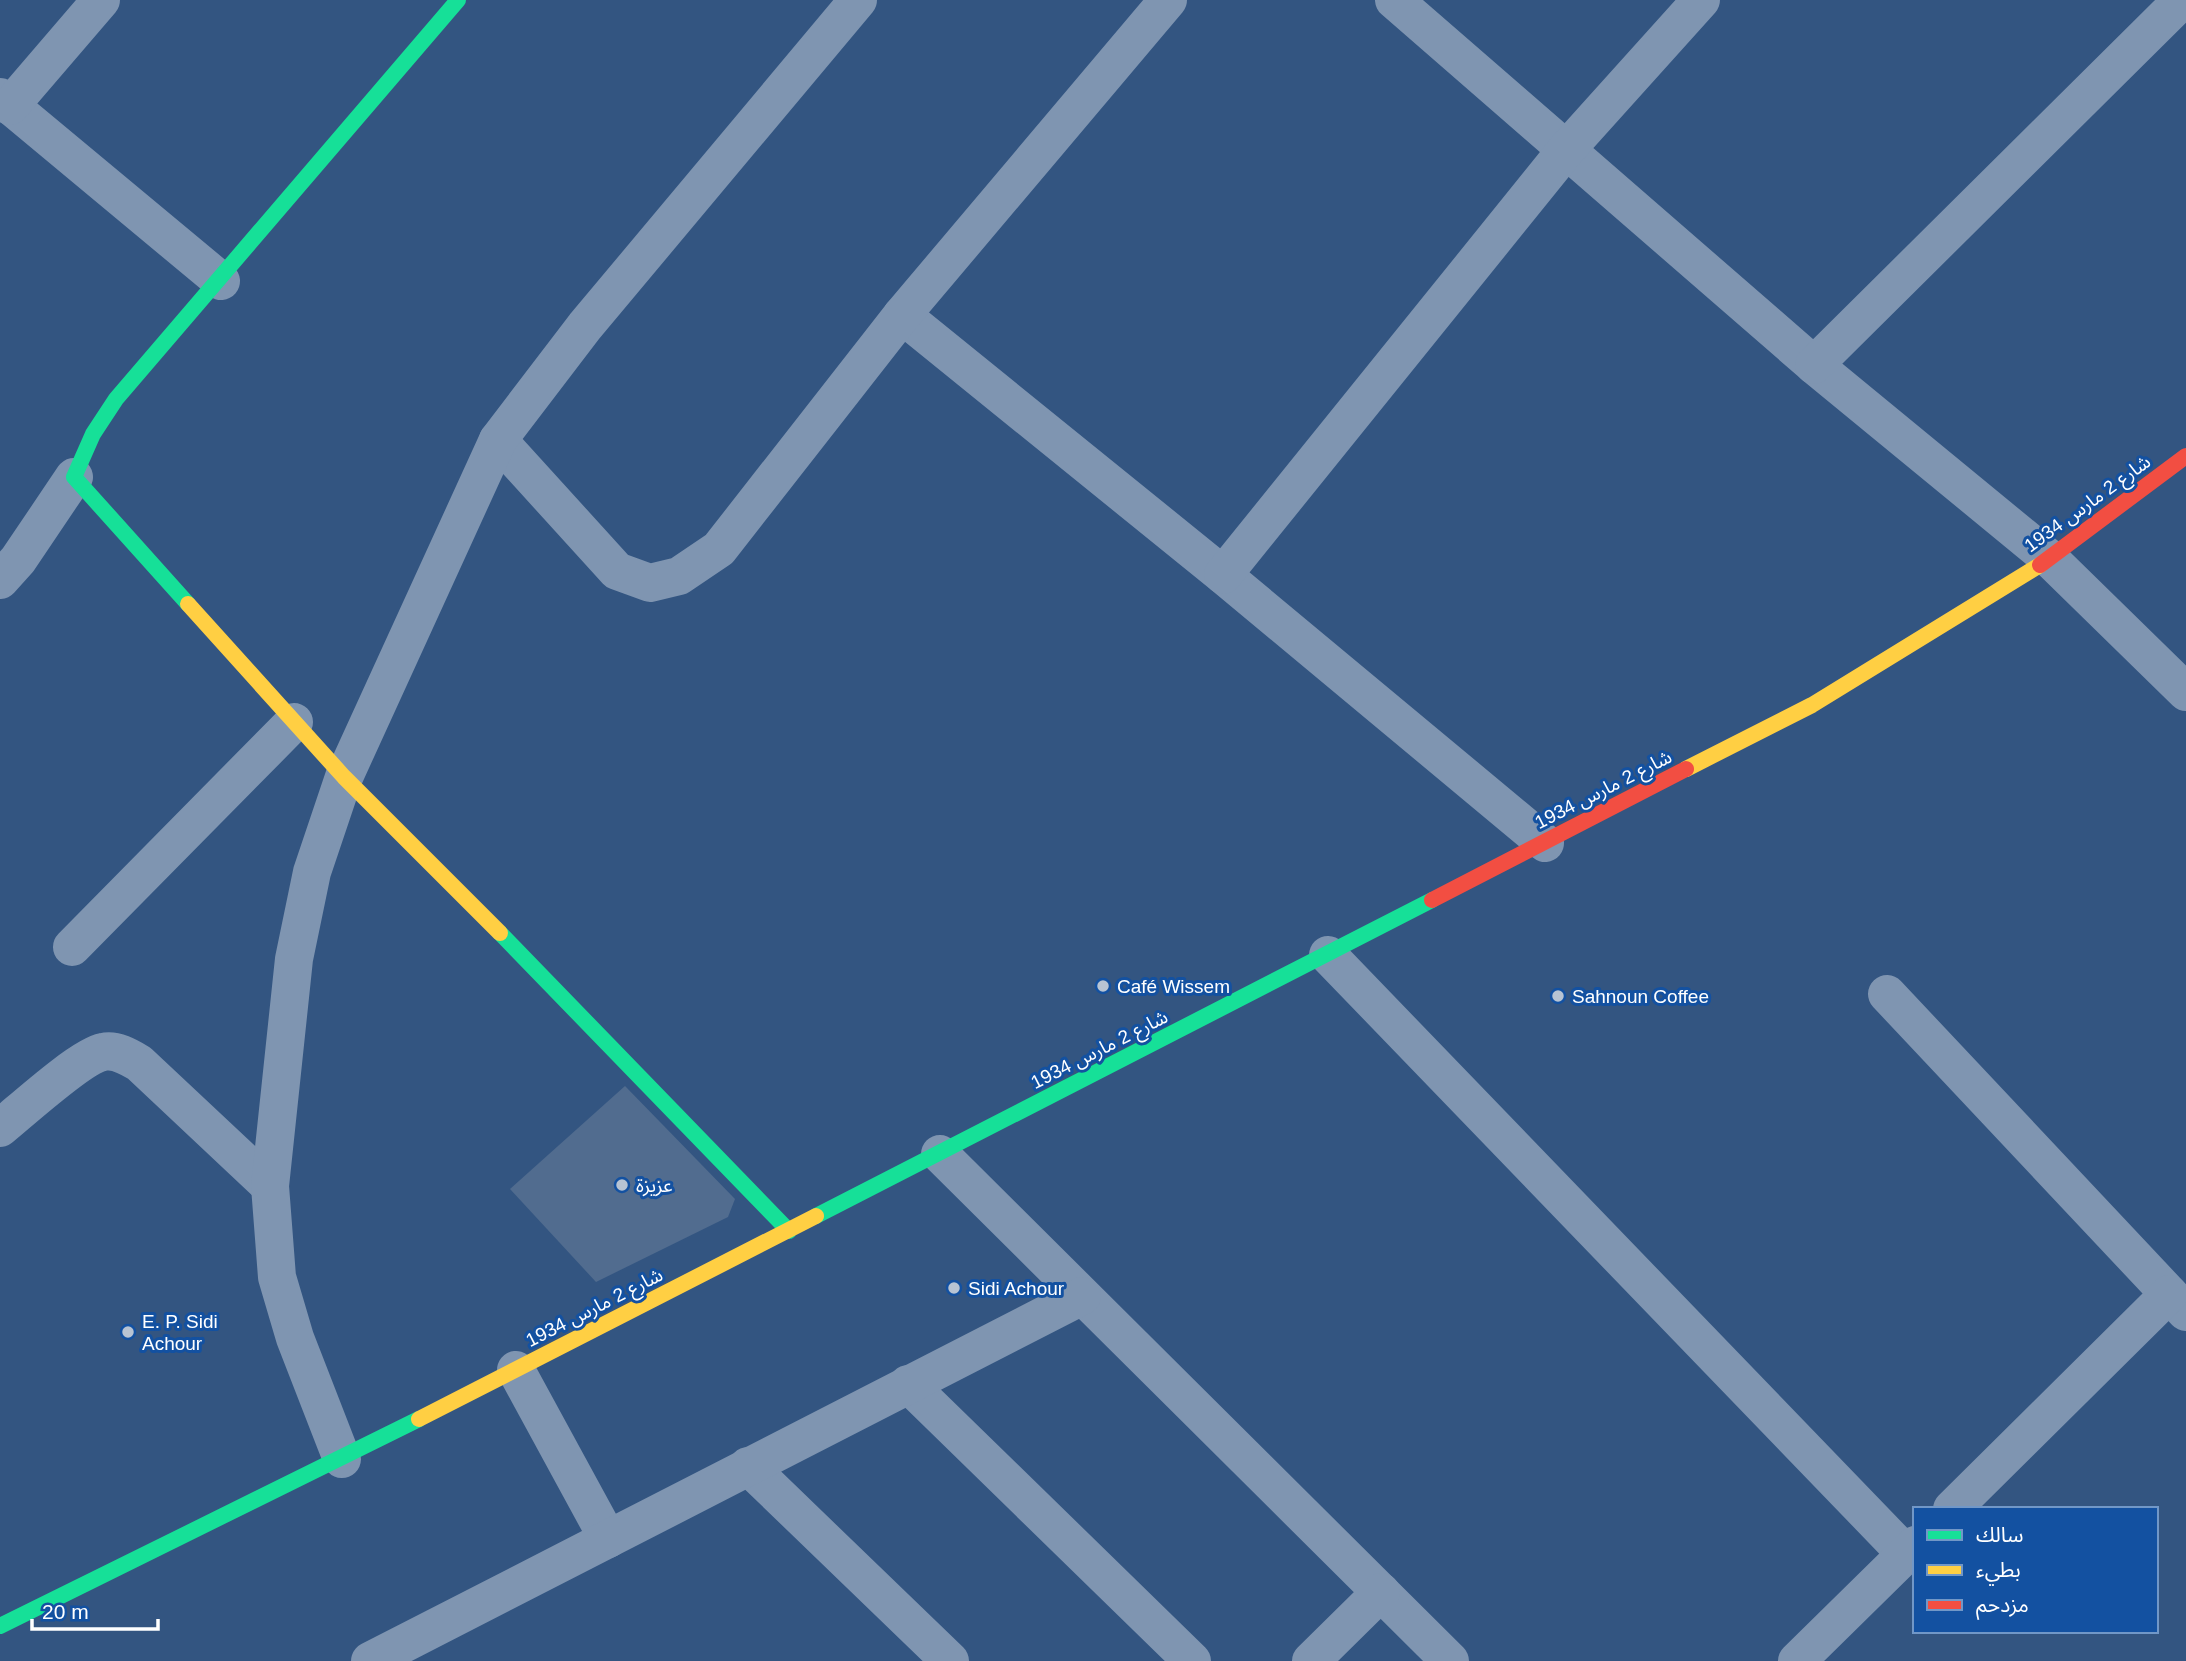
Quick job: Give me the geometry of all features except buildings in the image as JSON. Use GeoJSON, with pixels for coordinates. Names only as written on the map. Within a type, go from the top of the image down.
{"type":"FeatureCollection","features":[{"type":"Feature","properties":{"kind":"street"},"geometry":{"type":"LineString","coordinates":[[101,0],[5,101],[221,281]]}},
{"type":"Feature","properties":{"kind":"street"},"geometry":{"type":"LineString","coordinates":[[6,560],[74,477],[93,434],[116,399],[221,281],[458,0]]}},
{"type":"Feature","properties":{"kind":"street"},"geometry":{"type":"LineString","coordinates":[[342,1459],[295,1338],[277,1277],[270,1186],[294,959],[312,872],[344,776],[498,440],[584,326],[858,0]]}},
{"type":"Feature","properties":{"kind":"street"},"geometry":{"type":"LineString","coordinates":[[498,440],[617,571],[649,583],[680,576],[719,549],[902,315],[1168,0]]}},
{"type":"Feature","properties":{"kind":"street"},"geometry":{"type":"LineString","coordinates":[[1394,0],[1814,365],[2050,559],[2186,692]]}},
{"type":"Feature","properties":{"kind":"street"},"geometry":{"type":"LineString","coordinates":[[1223,575],[1566,150],[1701,0]]}},
{"type":"Feature","properties":{"kind":"street"},"geometry":{"type":"LineString","coordinates":[[1814,365],[2182,0]]}},
{"type":"Feature","properties":{"kind":"street"},"geometry":{"type":"LineString","coordinates":[[902,315],[1223,575],[1545,843]]}},
{"type":"Feature","properties":{"kind":"street","name":"شارع 2 مارس 1934"},"geometry":{"type":"LineString","coordinates":[[0,1626],[342,1459],[1812,705],[2050,559],[2186,456]]}},
{"type":"Feature","properties":{"kind":"street"},"geometry":{"type":"LineString","coordinates":[[74,477],[344,776],[534,967],[789,1231]]}},
{"type":"Feature","properties":{"kind":"street"},"geometry":{"type":"LineString","coordinates":[[72,947],[295,722]]}},
{"type":"Feature","properties":{"kind":"street"},"geometry":{"type":"LineString","coordinates":[[1328,955],[1911,1550],[1797,1661]]}},
{"type":"Feature","properties":{"kind":"street"},"geometry":{"type":"LineString","coordinates":[[1887,994],[2178,1303],[1954,1507]]}},
{"type":"Feature","properties":{"kind":"street"},"geometry":{"type":"LineString","coordinates":[[0,1128],[83,1063],[103,1052],[124,1054],[139,1063],[270,1186]]}},
{"type":"Feature","properties":{"kind":"street"},"geometry":{"type":"LineString","coordinates":[[940,1154],[1450,1661]]}},
{"type":"Feature","properties":{"kind":"street"},"geometry":{"type":"LineString","coordinates":[[376,1660],[1082,1296]]}},
{"type":"Feature","properties":{"kind":"street"},"geometry":{"type":"LineString","coordinates":[[516,1370],[607,1539]]}},
{"type":"Feature","properties":{"kind":"street"},"geometry":{"type":"LineString","coordinates":[[908,1384],[1192,1661]]}},
{"type":"Feature","properties":{"kind":"street"},"geometry":{"type":"LineString","coordinates":[[748,1466],[950,1661]]}},
{"type":"Feature","properties":{"kind":"street"},"geometry":{"type":"LineString","coordinates":[[1311,1661],[1381,1592]]}},
{"type":"Feature","properties":{"kind":"traffic: fast"},"geometry":{"type":"LineString","coordinates":[[188,604],[74,477],[93,434],[116,399],[458,0]]}},
{"type":"Feature","properties":{"kind":"traffic: fast"},"geometry":{"type":"LineString","coordinates":[[816,1216],[1432,900]]}},
{"type":"Feature","properties":{"kind":"traffic: fast"},"geometry":{"type":"LineString","coordinates":[[500,933],[789,1231]]}},
{"type":"Feature","properties":{"kind":"traffic: fast"},"geometry":{"type":"LineString","coordinates":[[0,1626],[419,1419]]}},
{"type":"Feature","properties":{"kind":"traffic: slow"},"geometry":{"type":"LineString","coordinates":[[1686,769],[1812,705],[2040,565]]}},
{"type":"Feature","properties":{"kind":"traffic: slow"},"geometry":{"type":"LineString","coordinates":[[188,604],[344,777],[500,933]]}},
{"type":"Feature","properties":{"kind":"traffic: slow"},"geometry":{"type":"LineString","coordinates":[[419,1419],[816,1216]]}},
{"type":"Feature","properties":{"kind":"traffic: jam"},"geometry":{"type":"LineString","coordinates":[[2040,565],[2186,456]]}},
{"type":"Feature","properties":{"kind":"traffic: jam"},"geometry":{"type":"LineString","coordinates":[[1432,900],[1686,769]]}},
{"type":"Feature","properties":{"kind":"place","name":"Café Wissem"},"geometry":{"type":"Point","coordinates":[1103,986]}},
{"type":"Feature","properties":{"kind":"place","name":"Sahnoun Coffee"},"geometry":{"type":"Point","coordinates":[1558,996]}},
{"type":"Feature","properties":{"kind":"place","name":"عزيزة"},"geometry":{"type":"Point","coordinates":[622,1185]}},
{"type":"Feature","properties":{"kind":"place","name":"Sidi Achour"},"geometry":{"type":"Point","coordinates":[954,1288]}},
{"type":"Feature","properties":{"kind":"place","name":"E. P. Sidi Achour"},"geometry":{"type":"Point","coordinates":[128,1332]}}]}
